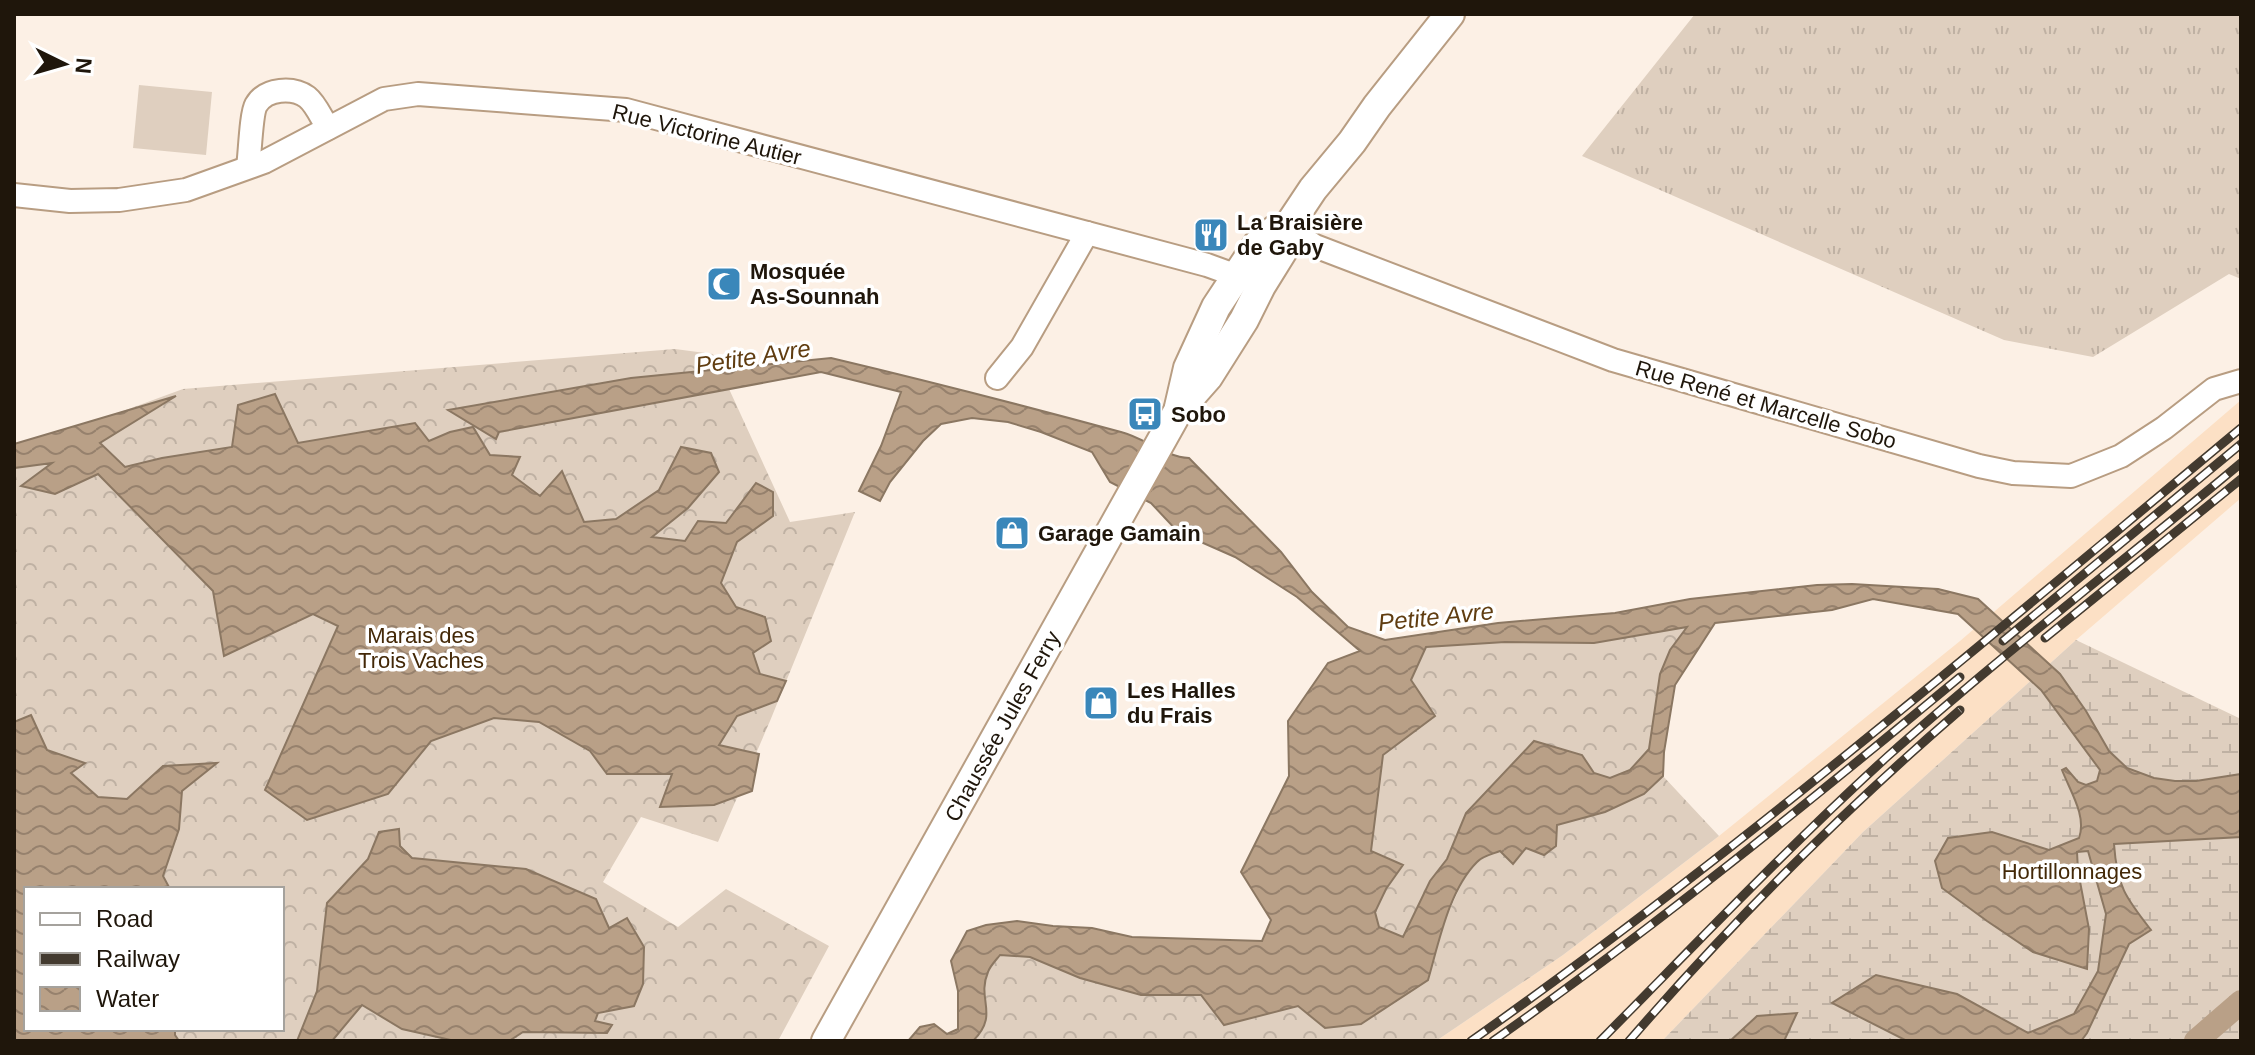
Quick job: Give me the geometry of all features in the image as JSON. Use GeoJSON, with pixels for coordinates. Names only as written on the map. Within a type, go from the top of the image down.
{"type":"FeatureCollection","features":[{"type":"Feature","properties":{"kind":"main road","name":"Chaussée Jules Ferry"},"geometry":{"type":"LineString","coordinates":[[826,1041],[1178,411],[1188,368],[1216,307],[1287,244],[1287,228],[1315,185],[1450,14]]}},
{"type":"Feature","properties":{"kind":"street"},"geometry":{"type":"LineString","coordinates":[[248,167],[256,106],[267,95],[292,91],[309,98],[328,128]]}},
{"type":"Feature","properties":{"kind":"street","name":"Rue Victorine Autier"},"geometry":{"type":"LineString","coordinates":[[14,195],[70,201],[119,200],[186,190],[264,162],[384,99],[418,94],[626,110],[1087,233],[1249,280]]}},
{"type":"Feature","properties":{"kind":"street","name":"Rue René et Marcelle Sobo"},"geometry":{"type":"LineString","coordinates":[[1287,228],[1324,250],[1613,360],[1979,466],[2013,473],[2071,476],[2096,467],[2142,443],[2214,389],[2241,381]]}},
{"type":"Feature","properties":{"kind":"street"},"geometry":{"type":"LineString","coordinates":[[997,378],[1022,347],[1087,233]]}},
{"type":"Feature","properties":{"kind":"shaded area"},"geometry":{"type":"Polygon","coordinates":[[[2241,400],[2241,498],[2076,640],[1863,832],[1662,1041],[1436,1041],[1563,955],[1719,836],[1960,641],[2241,400]]]}},
{"type":"Feature","properties":{"kind":"green space"},"geometry":{"type":"Polygon","coordinates":[[[1695,14],[2241,14],[2241,279],[2229,274],[2093,357],[2004,340],[1582,156],[1695,14]]]}},
{"type":"Feature","properties":{"kind":"green space"},"geometry":{"type":"Polygon","coordinates":[[[139,85],[212,92],[206,155],[133,148],[139,85]]]}},
{"type":"Feature","properties":{"kind":"green space","name":"Marais des Trois Vaches"},"geometry":{"type":"Polygon","coordinates":[[[675,349],[713,354],[790,522],[855,512],[718,842],[641,817],[603,882],[678,927],[726,889],[829,946],[778,1041],[14,1041],[14,451],[183,389],[675,349]]]}},
{"type":"Feature","properties":{"kind":"green space"},"geometry":{"type":"Polygon","coordinates":[[[1688,627],[1670,650],[1660,674],[1649,749],[1630,770],[1610,778],[1594,773],[1582,755],[1496,782],[1466,813],[1447,859],[1430,881],[1403,937],[1379,927],[1375,912],[1402,865],[1371,851],[1383,755],[1435,716],[1411,680],[1426,647],[1505,642],[1594,643],[1688,627]]]}},
{"type":"Feature","properties":{"kind":"green space","name":"Hortillonnages"},"geometry":{"type":"Polygon","coordinates":[[[2076,640],[2241,719],[2241,1041],[1662,1041],[1863,832],[2076,640]]]}},
{"type":"Feature","properties":{"kind":"green space"},"geometry":{"type":"Polygon","coordinates":[[[1663,776],[1719,836],[1563,955],[1436,1041],[973,1041],[985,1023],[984,991],[988,972],[1000,955],[1030,957],[1080,978],[1141,995],[1201,995],[1224,1025],[1298,1006],[1325,1028],[1428,980],[1443,924],[1463,881],[1479,859],[1500,851],[1525,848],[1557,825],[1605,812],[1644,794],[1663,776]]]}},
{"type":"Feature","properties":{"kind":"water"},"geometry":{"type":"Polygon","coordinates":[[[831,358],[1130,435],[1172,454],[1189,458],[1281,552],[1312,592],[1348,627],[1385,640],[1498,623],[1615,613],[1690,599],[1817,585],[1938,589],[1978,599],[2060,674],[2109,751],[2127,768],[2154,778],[2175,781],[2241,774],[2241,837],[2114,844],[2120,882],[2151,930],[2129,944],[2081,1041],[1907,1041],[1832,1003],[1876,975],[1957,994],[2028,1033],[2074,1014],[2098,971],[2106,914],[2088,851],[2077,852],[2089,929],[2087,969],[2033,952],[1987,921],[1942,888],[1935,861],[1948,838],[1992,832],[2049,850],[2079,838],[2079,812],[2062,770],[2066,768],[2078,782],[2086,785],[2097,781],[2100,770],[2041,690],[1958,614],[1873,599],[1832,610],[1715,623],[1675,685],[1663,776],[1644,794],[1605,812],[1557,825],[1556,846],[1544,855],[1526,848],[1513,864],[1500,851],[1479,860],[1467,874],[1452,902],[1428,980],[1361,1024],[1325,1028],[1298,1006],[1224,1025],[1201,995],[1141,995],[1080,978],[1030,957],[1000,955],[988,972],[984,991],[985,1023],[973,1041],[908,1041],[920,1027],[934,1024],[947,1034],[958,1029],[958,991],[951,961],[967,931],[986,925],[1017,921],[1092,928],[1132,937],[1262,941],[1271,920],[1241,872],[1289,776],[1288,721],[1328,663],[1360,651],[1297,597],[1235,557],[1178,532],[1151,503],[1110,482],[1092,452],[1041,432],[1008,422],[972,418],[941,424],[890,482],[880,501],[859,491],[881,446],[901,392],[821,372],[499,432],[496,439],[448,410],[631,378],[831,358]],[[1687,627],[1594,643],[1505,642],[1426,647],[1411,680],[1435,716],[1383,755],[1371,851],[1403,865],[1375,912],[1379,927],[1403,937],[1430,881],[1447,859],[1466,813],[1534,741],[1582,755],[1594,773],[1610,778],[1630,770],[1649,749],[1660,674],[1670,650],[1687,627]]]}},
{"type":"Feature","properties":{"kind":"water"},"geometry":{"type":"Polygon","coordinates":[[[275,394],[298,443],[415,423],[429,441],[473,427],[490,455],[520,457],[512,475],[540,496],[562,471],[584,522],[616,519],[659,490],[681,447],[711,453],[719,472],[688,508],[652,537],[685,541],[698,521],[726,523],[756,483],[773,492],[773,516],[737,542],[721,583],[736,607],[765,617],[771,641],[753,653],[760,674],[786,681],[777,701],[737,716],[719,745],[759,754],[752,791],[714,805],[660,807],[672,774],[607,774],[590,751],[539,722],[494,718],[431,741],[388,794],[307,820],[265,790],[338,626],[313,614],[224,656],[213,591],[98,474],[55,494],[21,486],[52,463],[14,468],[14,444],[176,396],[100,443],[125,467],[232,447],[238,405],[275,394]]]}},
{"type":"Feature","properties":{"kind":"water"},"geometry":{"type":"Polygon","coordinates":[[[31,715],[47,750],[85,763],[71,773],[98,797],[127,799],[163,766],[217,763],[182,791],[179,829],[163,876],[169,887],[24,887],[24,1031],[175,1031],[179,1041],[14,1041],[14,722],[31,715]]]}},
{"type":"Feature","properties":{"kind":"water"},"geometry":{"type":"Polygon","coordinates":[[[399,829],[400,846],[412,858],[526,869],[596,899],[609,928],[627,918],[644,947],[643,984],[634,1006],[598,1013],[595,1021],[612,1025],[607,1033],[523,1032],[509,1041],[455,1041],[402,1029],[362,1005],[332,1041],[297,1041],[317,991],[327,903],[368,859],[379,832],[399,829]]]}},
{"type":"Feature","properties":{"kind":"water"},"geometry":{"type":"Polygon","coordinates":[[[1797,1013],[1784,1041],[1730,1041],[1757,1016],[1797,1013]]]}},
{"type":"Feature","properties":{"kind":"waterway"},"geometry":{"type":"LineString","coordinates":[[2196,1041],[2241,1002]]}},
{"type":"Feature","properties":{"kind":"railway"},"geometry":{"type":"LineString","coordinates":[[1471,1041],[1571,969],[1766,819],[2241,428]]}},
{"type":"Feature","properties":{"kind":"railway"},"geometry":{"type":"LineString","coordinates":[[2003,641],[2241,444]]}},
{"type":"Feature","properties":{"kind":"railway"},"geometry":{"type":"LineString","coordinates":[[1600,1041],[1778,861],[1888,756],[2019,644],[2241,463]]}},
{"type":"Feature","properties":{"kind":"railway"},"geometry":{"type":"LineString","coordinates":[[2045,638],[2241,479]]}},
{"type":"Feature","properties":{"kind":"railway"},"geometry":{"type":"LineString","coordinates":[[1493,1041],[1730,864],[1960,677]]}},
{"type":"Feature","properties":{"kind":"railway"},"geometry":{"type":"LineString","coordinates":[[1629,1041],[1788,870],[1960,710]]}},
{"type":"Feature","properties":{"kind":"place","name":"La Braisière de Gaby"},"geometry":{"type":"Point","coordinates":[1211,235]}},
{"type":"Feature","properties":{"kind":"place","name":"Mosquée As-Sounnah"},"geometry":{"type":"Point","coordinates":[724,284]}},
{"type":"Feature","properties":{"kind":"place","name":"Sobo"},"geometry":{"type":"Point","coordinates":[1145,414]}},
{"type":"Feature","properties":{"kind":"place","name":"Garage Gamain"},"geometry":{"type":"Point","coordinates":[1012,533]}},
{"type":"Feature","properties":{"kind":"place","name":"Les Halles du Frais"},"geometry":{"type":"Point","coordinates":[1101,703]}},
{"type":"Feature","properties":{"kind":"water label","name":"Petite Avre"},"geometry":{"type":"Point","coordinates":[753,357]}},
{"type":"Feature","properties":{"kind":"water label","name":"Petite Avre"},"geometry":{"type":"Point","coordinates":[1436,617]}}]}
